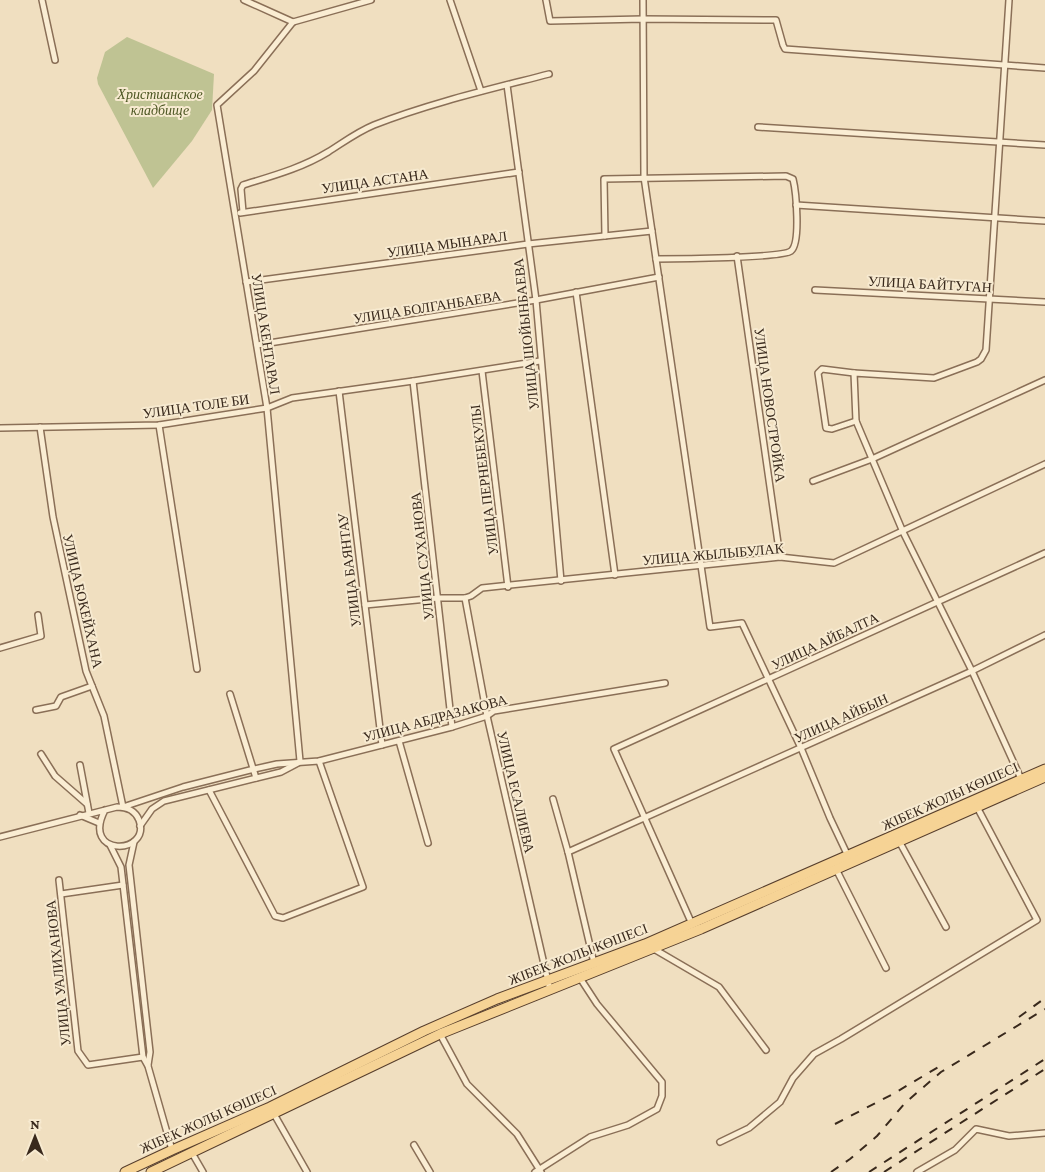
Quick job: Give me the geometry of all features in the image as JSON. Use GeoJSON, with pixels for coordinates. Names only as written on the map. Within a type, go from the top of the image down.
{"type":"FeatureCollection","features":[{"type":"Feature","properties":{"kind":"main road","name":"ЖІБЕК ЖОЛЫ КӨШЕСІ"},"geometry":{"type":"LineString","coordinates":[[125,1172],[270,1107],[424,1031],[497,999],[580,978],[653,948],[977,806],[1023,783],[1045,769]]}},
{"type":"Feature","properties":{"kind":"main road","name":"ЖІБЕК ЖОЛЫ КӨШЕСІ"},"geometry":{"type":"LineString","coordinates":[[151,1172],[594,963],[692,924],[1023,783],[1045,777]]}},
{"type":"Feature","properties":{"kind":"street"},"geometry":{"type":"LineString","coordinates":[[42,0],[56,60]]}},
{"type":"Feature","properties":{"kind":"street"},"geometry":{"type":"LineString","coordinates":[[244,0],[292,22],[371,0]]}},
{"type":"Feature","properties":{"kind":"street"},"geometry":{"type":"LineString","coordinates":[[450,0],[481,91]]}},
{"type":"Feature","properties":{"kind":"street"},"geometry":{"type":"LineString","coordinates":[[546,0],[550,21],[643,19],[776,20],[785,49],[1045,68]]}},
{"type":"Feature","properties":{"kind":"street"},"geometry":{"type":"LineString","coordinates":[[643,0],[644,177],[710,627],[742,623],[801,748],[848,856]]}},
{"type":"Feature","properties":{"kind":"street"},"geometry":{"type":"LineString","coordinates":[[856,421],[832,429],[826,428],[818,373],[822,369],[934,378],[977,362],[982,359],[986,350],[1009,0]]}},
{"type":"Feature","properties":{"kind":"street","name":"УЛИЦА КЕНТАРАЛ"},"geometry":{"type":"LineString","coordinates":[[292,22],[254,71],[217,105],[267,408],[300,761]]}},
{"type":"Feature","properties":{"kind":"street"},"geometry":{"type":"LineString","coordinates":[[243,212],[241,190],[243,185],[286,172],[328,152],[355,133],[375,124],[481,91],[549,74]]}},
{"type":"Feature","properties":{"kind":"street","name":"УЛИЦА ШОЙЫНБАЕВА"},"geometry":{"type":"LineString","coordinates":[[507,85],[536,300],[561,581]]}},
{"type":"Feature","properties":{"kind":"street"},"geometry":{"type":"LineString","coordinates":[[758,127],[1045,145]]}},
{"type":"Feature","properties":{"kind":"street","name":"УЛИЦА АСТАНА"},"geometry":{"type":"LineString","coordinates":[[235,213],[519,172]]}},
{"type":"Feature","properties":{"kind":"street"},"geometry":{"type":"LineString","coordinates":[[605,236],[604,179],[786,176],[792,179],[795,186],[796,243],[792,250],[786,254],[656,259]]}},
{"type":"Feature","properties":{"kind":"street"},"geometry":{"type":"LineString","coordinates":[[796,205],[1045,221]]}},
{"type":"Feature","properties":{"kind":"street","name":"УЛИЦА МЫНАРАЛ"},"geometry":{"type":"LineString","coordinates":[[246,282],[528,244],[652,232]]}},
{"type":"Feature","properties":{"kind":"street","name":"УЛИЦА НОВОСТРОЙКА"},"geometry":{"type":"LineString","coordinates":[[737,256],[780,557]]}},
{"type":"Feature","properties":{"kind":"street","name":"УЛИЦА БОЛГАНБАЕВА"},"geometry":{"type":"LineString","coordinates":[[257,345],[536,300],[659,277]]}},
{"type":"Feature","properties":{"kind":"street","name":"УЛИЦА БАЙТУГАН"},"geometry":{"type":"LineString","coordinates":[[815,290],[1045,302]]}},
{"type":"Feature","properties":{"kind":"street"},"geometry":{"type":"LineString","coordinates":[[576,292],[615,575]]}},
{"type":"Feature","properties":{"kind":"street","name":"УЛИЦА ТОЛЕ БИ"},"geometry":{"type":"LineString","coordinates":[[0,428],[159,425],[267,408],[292,398],[413,382],[540,361]]}},
{"type":"Feature","properties":{"kind":"street","name":"УЛИЦА ПЕРНЕБЕКУЛЫ"},"geometry":{"type":"LineString","coordinates":[[482,371],[508,586]]}},
{"type":"Feature","properties":{"kind":"street"},"geometry":{"type":"LineString","coordinates":[[854,372],[856,421],[903,532],[972,671],[1023,783]]}},
{"type":"Feature","properties":{"kind":"street"},"geometry":{"type":"LineString","coordinates":[[813,481],[872,459],[1045,380]]}},
{"type":"Feature","properties":{"kind":"street","name":"УЛИЦА СУХАНОВА"},"geometry":{"type":"LineString","coordinates":[[413,382],[452,727]]}},
{"type":"Feature","properties":{"kind":"street","name":"УЛИЦА БАЯНТАУ"},"geometry":{"type":"LineString","coordinates":[[339,391],[382,745]]}},
{"type":"Feature","properties":{"kind":"street"},"geometry":{"type":"LineString","coordinates":[[159,425],[197,669]]}},
{"type":"Feature","properties":{"kind":"street","name":"УЛИЦА БОКЕЙХАНА"},"geometry":{"type":"LineString","coordinates":[[40,427],[53,517],[86,671],[104,716],[123,807]]}},
{"type":"Feature","properties":{"kind":"street","name":"УЛИЦА ЖЫЛЫБУЛАК"},"geometry":{"type":"LineString","coordinates":[[365,605],[438,598],[464,598],[471,596],[482,588],[780,557],[834,563],[1045,464]]}},
{"type":"Feature","properties":{"kind":"street","name":"УЛИЦА АЙБАЛТА"},"geometry":{"type":"LineString","coordinates":[[644,818],[614,750],[1045,553]]}},
{"type":"Feature","properties":{"kind":"street","name":"УЛИЦА ЕСАЛИЕВА"},"geometry":{"type":"LineString","coordinates":[[464,598],[487,716],[549,985]]}},
{"type":"Feature","properties":{"kind":"street"},"geometry":{"type":"LineString","coordinates":[[0,648],[41,636],[38,615]]}},
{"type":"Feature","properties":{"kind":"street","name":"УЛИЦА АЙБЫН"},"geometry":{"type":"LineString","coordinates":[[568,852],[972,671],[1045,635]]}},
{"type":"Feature","properties":{"kind":"street","name":"УЛИЦА АБДРАЗАКОВА"},"geometry":{"type":"LineString","coordinates":[[123,807],[183,787],[254,769],[300,761],[319,761],[398,741],[452,727],[487,716],[494,711],[665,683]]}},
{"type":"Feature","properties":{"kind":"street"},"geometry":{"type":"LineString","coordinates":[[36,710],[56,706],[62,697],[92,686]]}},
{"type":"Feature","properties":{"kind":"street"},"geometry":{"type":"LineString","coordinates":[[230,694],[256,778]]}},
{"type":"Feature","properties":{"kind":"street"},"geometry":{"type":"LineString","coordinates":[[398,741],[428,843]]}},
{"type":"Feature","properties":{"kind":"street"},"geometry":{"type":"LineString","coordinates":[[41,754],[55,776],[87,804]]}},
{"type":"Feature","properties":{"kind":"street","name":"УЛИЦА АБДРАЗАКОВА"},"geometry":{"type":"LineString","coordinates":[[140,826],[152,809],[164,801],[281,772],[300,761]]}},
{"type":"Feature","properties":{"kind":"street"},"geometry":{"type":"LineString","coordinates":[[209,790],[275,916],[283,918],[363,888],[319,761]]}},
{"type":"Feature","properties":{"kind":"street"},"geometry":{"type":"LineString","coordinates":[[80,765],[89,813]]}},
{"type":"Feature","properties":{"kind":"street"},"geometry":{"type":"LineString","coordinates":[[553,799],[568,852],[594,963]]}},
{"type":"Feature","properties":{"kind":"street"},"geometry":{"type":"LineString","coordinates":[[0,837],[117,806],[133,811],[138,818],[140,826],[139,835],[134,842],[129,865],[150,1052],[148,1066]]}},
{"type":"Feature","properties":{"kind":"street"},"geometry":{"type":"LineString","coordinates":[[720,1142],[749,1128],[780,1102],[793,1078],[814,1054],[1037,920],[977,806]]}},
{"type":"Feature","properties":{"kind":"street"},"geometry":{"type":"LineString","coordinates":[[106,810],[99,823],[103,840],[110,845],[118,847],[127,846],[134,842]]}},
{"type":"Feature","properties":{"kind":"street"},"geometry":{"type":"LineString","coordinates":[[80,815],[99,823]]}},
{"type":"Feature","properties":{"kind":"street"},"geometry":{"type":"LineString","coordinates":[[644,818],[692,924]]}},
{"type":"Feature","properties":{"kind":"street"},"geometry":{"type":"LineString","coordinates":[[899,841],[946,927]]}},
{"type":"Feature","properties":{"kind":"street"},"geometry":{"type":"LineString","coordinates":[[110,845],[121,867],[143,1057],[148,1066],[172,1150]]}},
{"type":"Feature","properties":{"kind":"street"},"geometry":{"type":"LineString","coordinates":[[836,869],[886,968]]}},
{"type":"Feature","properties":{"kind":"street","name":"УЛИЦА УАЛИХАНОВА"},"geometry":{"type":"LineString","coordinates":[[59,880],[78,1051],[88,1065],[143,1057]]}},
{"type":"Feature","properties":{"kind":"street"},"geometry":{"type":"LineString","coordinates":[[61,894],[123,884]]}},
{"type":"Feature","properties":{"kind":"street"},"geometry":{"type":"LineString","coordinates":[[653,948],[719,987],[766,1050]]}},
{"type":"Feature","properties":{"kind":"street"},"geometry":{"type":"LineString","coordinates":[[440,1034],[467,1084],[516,1134],[538,1171],[590,1137],[628,1124],[657,1108],[662,1096],[662,1082],[597,1004],[580,978]]}},
{"type":"Feature","properties":{"kind":"street"},"geometry":{"type":"LineString","coordinates":[[274,1114],[307,1172]]}},
{"type":"Feature","properties":{"kind":"street"},"geometry":{"type":"LineString","coordinates":[[917,1172],[955,1150],[976,1129],[1009,1136],[1045,1133]]}},
{"type":"Feature","properties":{"kind":"street"},"geometry":{"type":"LineString","coordinates":[[414,1144],[430,1172]]}},
{"type":"Feature","properties":{"kind":"street"},"geometry":{"type":"LineString","coordinates":[[192,1153],[203,1172]]}},
{"type":"Feature","properties":{"kind":"green space","name":"Христианское кладбище"},"geometry":{"type":"Polygon","coordinates":[[[127,37],[214,74],[212,110],[192,141],[153,188],[98,84],[97,78],[105,52],[127,37]]]}},
{"type":"Feature","properties":{"kind":"railway"},"geometry":{"type":"LineString","coordinates":[[1019,1017],[1045,998]]}},
{"type":"Feature","properties":{"kind":"railway"},"geometry":{"type":"LineString","coordinates":[[831,1172],[877,1136],[905,1103],[941,1072],[1045,1009]]}},
{"type":"Feature","properties":{"kind":"railway"},"geometry":{"type":"LineString","coordinates":[[869,1172],[1045,1059]]}},
{"type":"Feature","properties":{"kind":"railway"},"geometry":{"type":"LineString","coordinates":[[835,1124],[893,1094],[940,1066]]}},
{"type":"Feature","properties":{"kind":"railway"},"geometry":{"type":"LineString","coordinates":[[884,1172],[1045,1069]]}}]}
